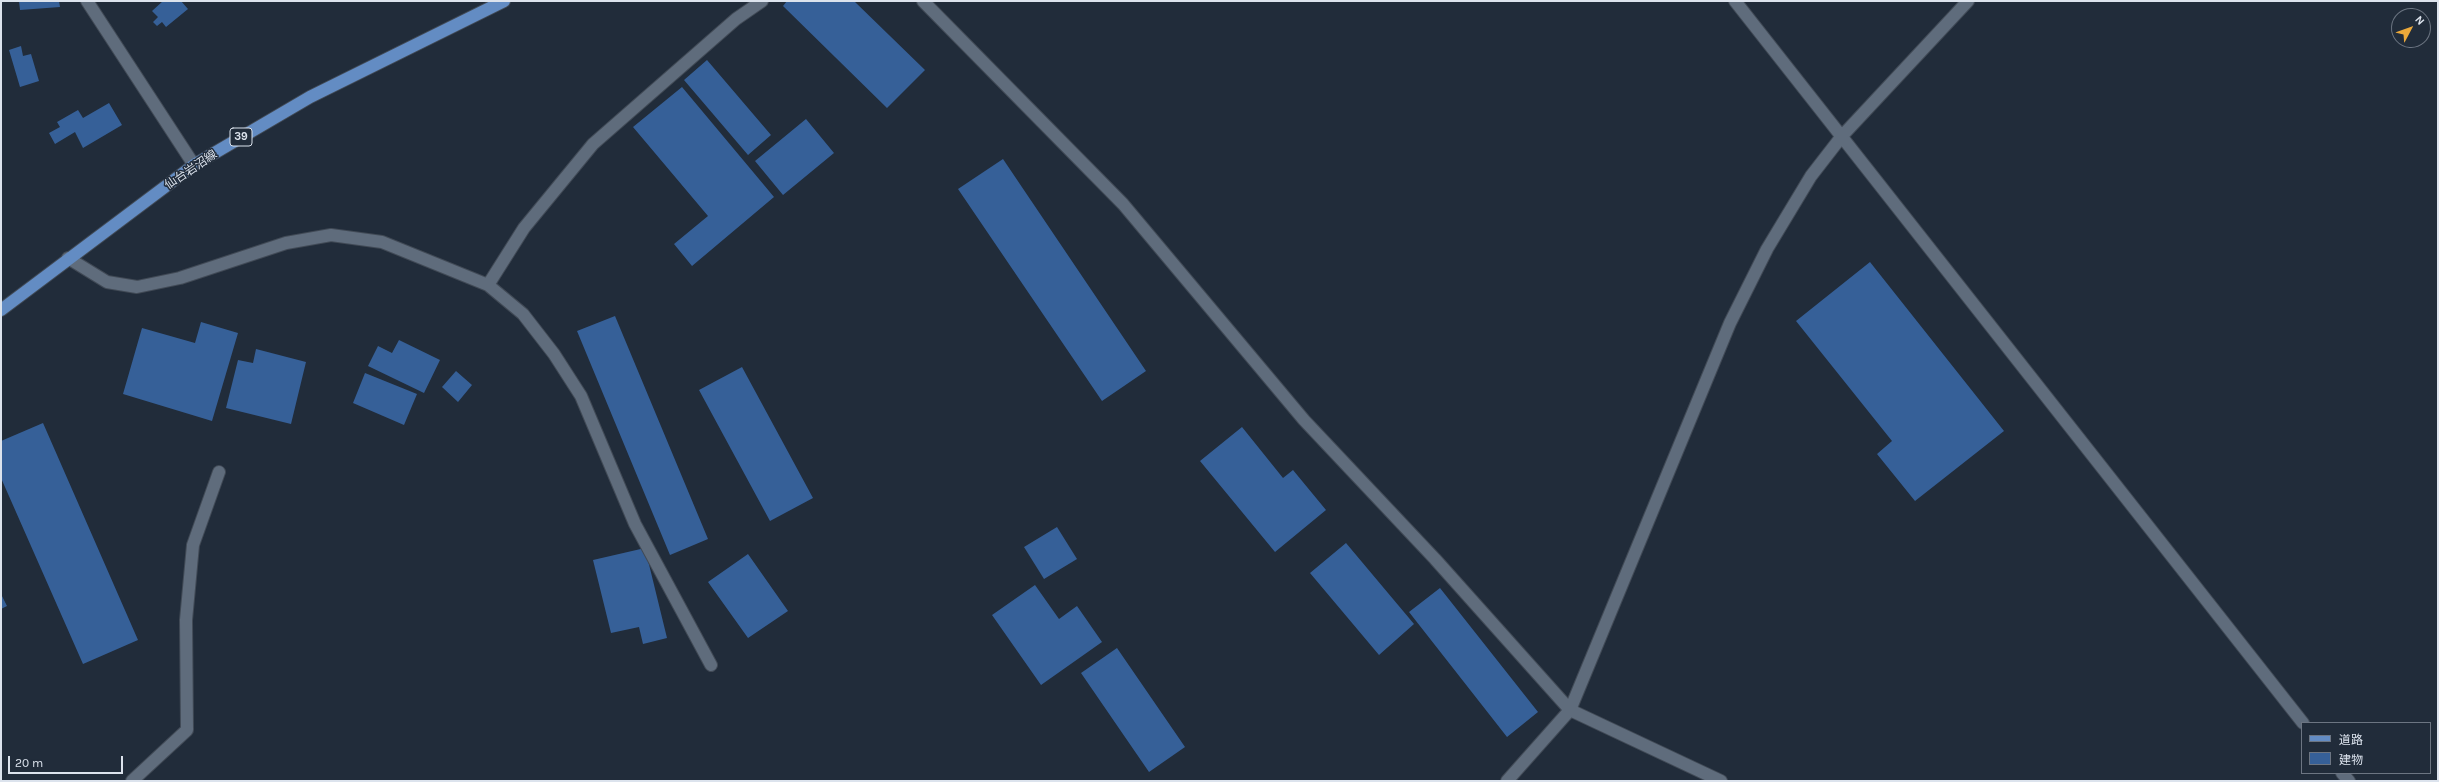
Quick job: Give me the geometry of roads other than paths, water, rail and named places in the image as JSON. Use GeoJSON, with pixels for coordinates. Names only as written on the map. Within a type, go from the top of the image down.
{"type":"FeatureCollection","features":[{"type":"Feature","properties":{"kind":"main road","name":"仙台岩沼線"},"geometry":{"type":"LineString","coordinates":[[1,310],[68,258],[194,165],[310,97],[504,1]]}},
{"type":"Feature","properties":{"kind":"street"},"geometry":{"type":"LineString","coordinates":[[87,1],[194,165]]}},
{"type":"Feature","properties":{"kind":"street"},"geometry":{"type":"LineString","coordinates":[[488,285],[524,228],[593,144],[736,19],[762,1]]}},
{"type":"Feature","properties":{"kind":"street"},"geometry":{"type":"LineString","coordinates":[[923,1],[1123,204],[1304,420],[1435,559],[1570,710],[1720,781]]}},
{"type":"Feature","properties":{"kind":"street"},"geometry":{"type":"LineString","coordinates":[[1735,1],[2302,722]]}},
{"type":"Feature","properties":{"kind":"street"},"geometry":{"type":"LineString","coordinates":[[1507,781],[1570,710],[1730,323],[1767,249],[1811,176],[1842,136],[1968,1]]}},
{"type":"Feature","properties":{"kind":"street"},"geometry":{"type":"LineString","coordinates":[[68,258],[108,282],[137,287],[180,278],[286,244],[331,235],[382,242],[488,285],[523,314],[554,354],[581,396],[635,524],[711,665]]}},
{"type":"Feature","properties":{"kind":"street"},"geometry":{"type":"LineString","coordinates":[[132,781],[187,730],[186,620],[193,545],[219,472]]}}]}
